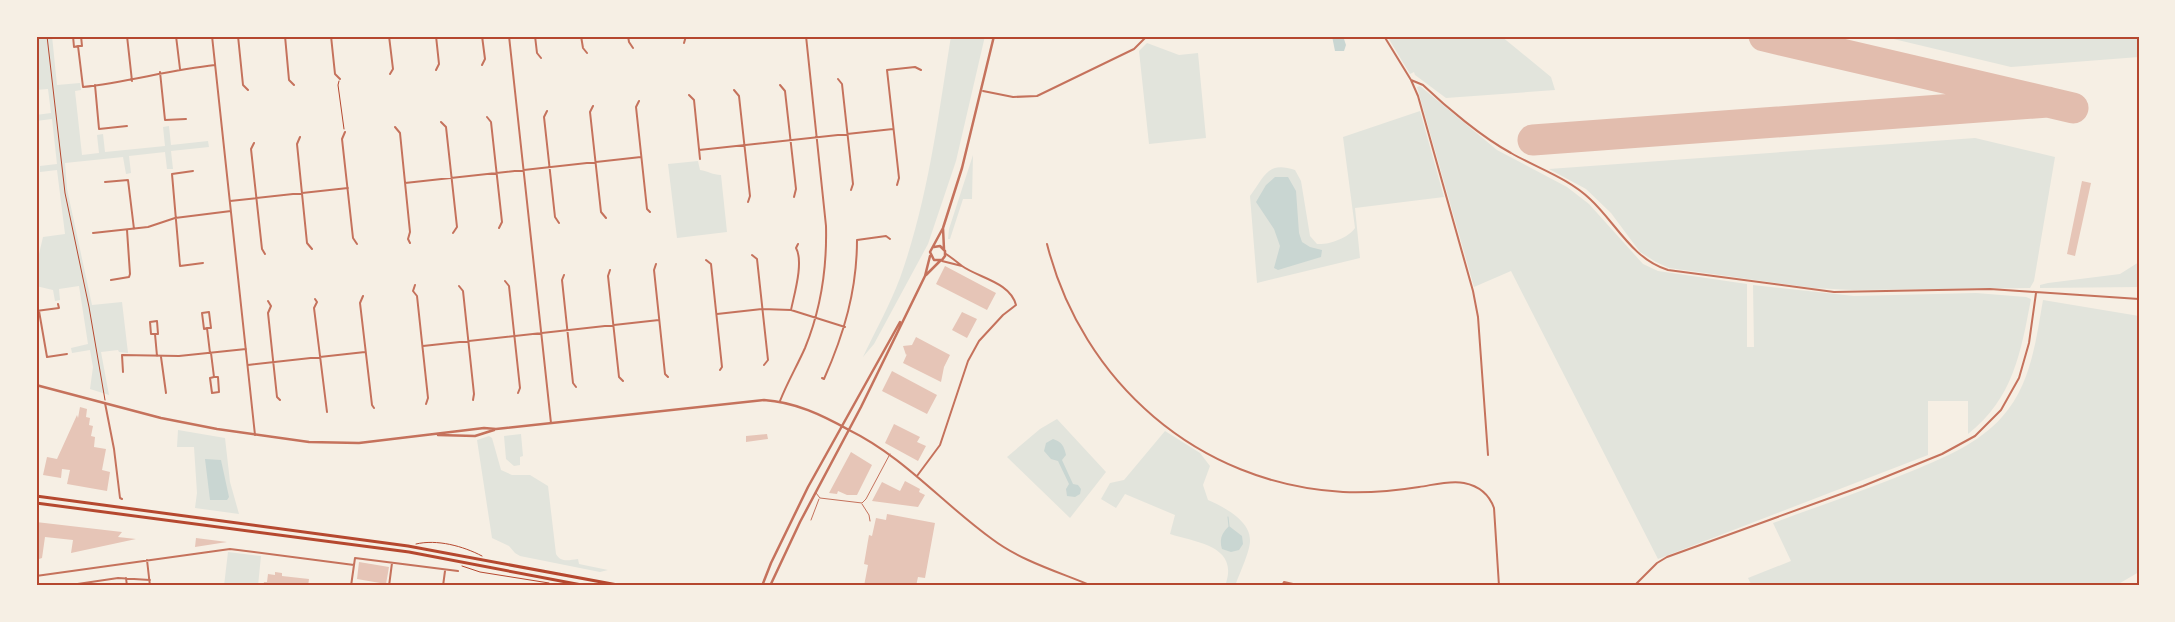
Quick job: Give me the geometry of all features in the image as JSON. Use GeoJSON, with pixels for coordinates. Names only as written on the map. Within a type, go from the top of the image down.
{"type":"FeatureCollection","features":[{"type":"Feature","properties":{"kind":"main road"},"geometry":{"type":"LineString","coordinates":[[36,496],[408,546],[490,559],[623,586]]}},
{"type":"Feature","properties":{"kind":"main road"},"geometry":{"type":"LineString","coordinates":[[36,503],[409,552],[587,586]]}},
{"type":"Feature","properties":{"kind":"street"},"geometry":{"type":"LineString","coordinates":[[73,36],[74,47],[82,46],[81,36]]}},
{"type":"Feature","properties":{"kind":"street"},"geometry":{"type":"LineString","coordinates":[[127,36],[132,80]]}},
{"type":"Feature","properties":{"kind":"street"},"geometry":{"type":"LineString","coordinates":[[176,36],[180,69]]}},
{"type":"Feature","properties":{"kind":"street"},"geometry":{"type":"LineString","coordinates":[[219,36],[212,37],[255,435]]}},
{"type":"Feature","properties":{"kind":"street"},"geometry":{"type":"LineString","coordinates":[[238,36],[243,84],[248,90]]}},
{"type":"Feature","properties":{"kind":"street"},"geometry":{"type":"LineString","coordinates":[[285,36],[289,80],[294,85]]}},
{"type":"Feature","properties":{"kind":"street"},"geometry":{"type":"LineString","coordinates":[[331,36],[335,74],[340,80]]}},
{"type":"Feature","properties":{"kind":"street"},"geometry":{"type":"LineString","coordinates":[[390,36],[393,68],[390,74]]}},
{"type":"Feature","properties":{"kind":"street"},"geometry":{"type":"LineString","coordinates":[[436,36],[438,64],[436,70]]}},
{"type":"Feature","properties":{"kind":"street"},"geometry":{"type":"LineString","coordinates":[[482,36],[484,58],[482,65]]}},
{"type":"Feature","properties":{"kind":"street"},"geometry":{"type":"LineString","coordinates":[[509,36],[551,423]]}},
{"type":"Feature","properties":{"kind":"street"},"geometry":{"type":"LineString","coordinates":[[536,36],[537,52],[541,58]]}},
{"type":"Feature","properties":{"kind":"street"},"geometry":{"type":"LineString","coordinates":[[582,36],[583,48],[587,53]]}},
{"type":"Feature","properties":{"kind":"street"},"geometry":{"type":"LineString","coordinates":[[628,36],[633,48]]}},
{"type":"Feature","properties":{"kind":"street"},"geometry":{"type":"LineString","coordinates":[[684,44],[686,36]]}},
{"type":"Feature","properties":{"kind":"street"},"geometry":{"type":"LineString","coordinates":[[780,401],[816,317],[824,279],[826,240],[806,36]]}},
{"type":"Feature","properties":{"kind":"street"},"geometry":{"type":"LineString","coordinates":[[770,586],[925,276],[930,252],[943,228],[966,155],[983,91],[994,36]]}},
{"type":"Feature","properties":{"kind":"street"},"geometry":{"type":"LineString","coordinates":[[983,91],[1013,97],[1037,96],[1134,49],[1147,36]]}},
{"type":"Feature","properties":{"kind":"street"},"geometry":{"type":"LineString","coordinates":[[1384,36],[1411,80],[1422,106],[1473,291],[1478,317],[1488,455]]}},
{"type":"Feature","properties":{"kind":"street"},"geometry":{"type":"LineString","coordinates":[[78,46],[83,87],[132,80],[160,72],[215,65]]}},
{"type":"Feature","properties":{"kind":"street"},"geometry":{"type":"LineString","coordinates":[[896,185],[899,178],[887,70],[915,67],[921,70]]}},
{"type":"Feature","properties":{"kind":"street"},"geometry":{"type":"LineString","coordinates":[[160,72],[165,120],[186,119]]}},
{"type":"Feature","properties":{"kind":"street"},"geometry":{"type":"LineString","coordinates":[[838,79],[842,84],[853,184],[851,190]]}},
{"type":"Feature","properties":{"kind":"street"},"geometry":{"type":"LineString","coordinates":[[1411,80],[1423,85],[1496,144],[1588,197],[1642,257],[1657,267],[1834,292],[1990,289],[2139,299]]}},
{"type":"Feature","properties":{"kind":"street"},"geometry":{"type":"LineString","coordinates":[[95,85],[99,129],[127,126]]}},
{"type":"Feature","properties":{"kind":"street"},"geometry":{"type":"LineString","coordinates":[[780,85],[785,91],[796,189],[794,196]]}},
{"type":"Feature","properties":{"kind":"street"},"geometry":{"type":"LineString","coordinates":[[734,90],[739,96],[750,196],[748,202]]}},
{"type":"Feature","properties":{"kind":"street"},"geometry":{"type":"LineString","coordinates":[[688,95],[694,100],[700,159]]}},
{"type":"Feature","properties":{"kind":"street"},"geometry":{"type":"LineString","coordinates":[[639,101],[636,107],[647,209],[650,212]]}},
{"type":"Feature","properties":{"kind":"street"},"geometry":{"type":"LineString","coordinates":[[593,106],[590,112],[595,162],[601,212],[606,218]]}},
{"type":"Feature","properties":{"kind":"street"},"geometry":{"type":"LineString","coordinates":[[547,111],[544,117],[549,166],[555,217],[559,223]]}},
{"type":"Feature","properties":{"kind":"street"},"geometry":{"type":"LineString","coordinates":[[487,117],[492,122],[502,222],[499,228]]}},
{"type":"Feature","properties":{"kind":"street"},"geometry":{"type":"LineString","coordinates":[[442,122],[446,127],[456,227],[453,233]]}},
{"type":"Feature","properties":{"kind":"street"},"geometry":{"type":"LineString","coordinates":[[395,127],[400,133],[410,232],[408,239],[410,243]]}},
{"type":"Feature","properties":{"kind":"street"},"geometry":{"type":"LineString","coordinates":[[698,150],[893,129]]}},
{"type":"Feature","properties":{"kind":"street"},"geometry":{"type":"LineString","coordinates":[[345,132],[342,139],[353,238],[357,244]]}},
{"type":"Feature","properties":{"kind":"street"},"geometry":{"type":"LineString","coordinates":[[300,137],[297,144],[307,243],[312,249]]}},
{"type":"Feature","properties":{"kind":"street"},"geometry":{"type":"LineString","coordinates":[[254,143],[251,149],[262,249],[265,254]]}},
{"type":"Feature","properties":{"kind":"street"},"geometry":{"type":"LineString","coordinates":[[405,183],[641,157]]}},
{"type":"Feature","properties":{"kind":"street"},"geometry":{"type":"LineString","coordinates":[[193,172],[172,174],[180,266],[203,263]]}},
{"type":"Feature","properties":{"kind":"street"},"geometry":{"type":"LineString","coordinates":[[36,175],[38,193],[36,193]]}},
{"type":"Feature","properties":{"kind":"street"},"geometry":{"type":"LineString","coordinates":[[106,182],[128,180],[134,229]]}},
{"type":"Feature","properties":{"kind":"street"},"geometry":{"type":"LineString","coordinates":[[230,201],[348,188]]}},
{"type":"Feature","properties":{"kind":"street"},"geometry":{"type":"LineString","coordinates":[[93,233],[148,227],[175,218],[231,211]]}},
{"type":"Feature","properties":{"kind":"street"},"geometry":{"type":"LineString","coordinates":[[917,476],[940,445],[968,362],[979,341],[1003,315],[1016,305],[1014,299],[1004,288],[962,266],[946,254],[943,228]]}},
{"type":"Feature","properties":{"kind":"street"},"geometry":{"type":"LineString","coordinates":[[111,280],[129,277],[130,274],[127,230]]}},
{"type":"Feature","properties":{"kind":"street"},"geometry":{"type":"LineString","coordinates":[[822,378],[824,379],[846,327],[855,276],[856,240],[886,236],[890,239]]}},
{"type":"Feature","properties":{"kind":"street"},"geometry":{"type":"LineString","coordinates":[[791,310],[798,270],[799,252],[796,248],[798,244]]}},
{"type":"Feature","properties":{"kind":"street"},"geometry":{"type":"LineString","coordinates":[[1048,244],[1061,288],[1080,329],[1119,383],[1159,422],[1183,439],[1218,459],[1277,481],[1342,492],[1371,492],[1457,482],[1476,487],[1485,492],[1494,508],[1499,586]]}},
{"type":"Feature","properties":{"kind":"street"},"geometry":{"type":"LineString","coordinates":[[934,247],[940,246],[944,249]]}},
{"type":"Feature","properties":{"kind":"street"},"geometry":{"type":"LineString","coordinates":[[925,276],[946,254]]}},
{"type":"Feature","properties":{"kind":"street"},"geometry":{"type":"LineString","coordinates":[[752,256],[757,259],[768,360],[764,365]]}},
{"type":"Feature","properties":{"kind":"street"},"geometry":{"type":"LineString","coordinates":[[930,256],[934,260],[962,266]]}},
{"type":"Feature","properties":{"kind":"street"},"geometry":{"type":"LineString","coordinates":[[706,260],[711,264],[722,367],[720,370]]}},
{"type":"Feature","properties":{"kind":"street"},"geometry":{"type":"LineString","coordinates":[[656,264],[654,270],[659,320],[665,374],[668,377]]}},
{"type":"Feature","properties":{"kind":"street"},"geometry":{"type":"LineString","coordinates":[[610,270],[608,276],[619,378],[623,381]]}},
{"type":"Feature","properties":{"kind":"street"},"geometry":{"type":"LineString","coordinates":[[564,274],[562,280],[573,383],[576,387]]}},
{"type":"Feature","properties":{"kind":"street"},"geometry":{"type":"LineString","coordinates":[[505,281],[509,286],[515,336],[520,388],[518,393]]}},
{"type":"Feature","properties":{"kind":"street"},"geometry":{"type":"LineString","coordinates":[[415,285],[413,291],[417,296],[423,346],[428,398],[426,404]]}},
{"type":"Feature","properties":{"kind":"street"},"geometry":{"type":"LineString","coordinates":[[459,286],[463,291],[474,394],[473,400]]}},
{"type":"Feature","properties":{"kind":"street"},"geometry":{"type":"LineString","coordinates":[[1634,586],[1657,563],[1667,557],[1863,486],[1942,454],[1975,436],[2001,410],[2019,378],[2029,343],[2036,293]]}},
{"type":"Feature","properties":{"kind":"street"},"geometry":{"type":"LineString","coordinates":[[363,296],[360,303],[372,405],[374,408]]}},
{"type":"Feature","properties":{"kind":"street"},"geometry":{"type":"LineString","coordinates":[[315,299],[317,302],[314,308],[327,412]]}},
{"type":"Feature","properties":{"kind":"street"},"geometry":{"type":"LineString","coordinates":[[268,301],[271,306],[268,313],[277,397],[280,400]]}},
{"type":"Feature","properties":{"kind":"street"},"geometry":{"type":"LineString","coordinates":[[58,304],[59,308],[38,311],[47,357],[67,354]]}},
{"type":"Feature","properties":{"kind":"street"},"geometry":{"type":"LineString","coordinates":[[717,314],[762,309],[791,310],[846,327]]}},
{"type":"Feature","properties":{"kind":"street"},"geometry":{"type":"LineString","coordinates":[[209,312],[211,328],[207,328],[204,329],[202,313],[209,312]]}},
{"type":"Feature","properties":{"kind":"street"},"geometry":{"type":"LineString","coordinates":[[762,586],[797,508],[904,317]]}},
{"type":"Feature","properties":{"kind":"street"},"geometry":{"type":"LineString","coordinates":[[423,346],[659,320]]}},
{"type":"Feature","properties":{"kind":"street"},"geometry":{"type":"LineString","coordinates":[[154,334],[158,334],[157,321],[150,322],[157,356]]}},
{"type":"Feature","properties":{"kind":"street"},"geometry":{"type":"LineString","coordinates":[[207,328],[214,377]]}},
{"type":"Feature","properties":{"kind":"street"},"geometry":{"type":"LineString","coordinates":[[123,372],[122,355],[161,357],[246,350]]}},
{"type":"Feature","properties":{"kind":"street"},"geometry":{"type":"LineString","coordinates":[[248,365],[365,352]]}},
{"type":"Feature","properties":{"kind":"street"},"geometry":{"type":"LineString","coordinates":[[161,357],[166,393]]}},
{"type":"Feature","properties":{"kind":"street"},"geometry":{"type":"LineString","coordinates":[[214,377],[218,377],[220,392],[212,393],[210,378],[214,377]]}},
{"type":"Feature","properties":{"kind":"street"},"geometry":{"type":"LineString","coordinates":[[36,385],[161,418],[255,435],[337,443],[434,435],[484,428],[496,429],[764,400],[780,401],[808,410],[842,426],[890,454],[991,539],[1020,556],[1092,586]]}},
{"type":"Feature","properties":{"kind":"street"},"geometry":{"type":"LineString","coordinates":[[106,403],[120,498],[122,499]]}},
{"type":"Feature","properties":{"kind":"street"},"geometry":{"type":"LineString","coordinates":[[434,435],[475,436],[496,429]]}},
{"type":"Feature","properties":{"kind":"street"},"geometry":{"type":"LineString","coordinates":[[36,576],[230,549],[354,565]]}},
{"type":"Feature","properties":{"kind":"street"},"geometry":{"type":"LineString","coordinates":[[356,586],[351,585],[355,558],[458,571]]}},
{"type":"Feature","properties":{"kind":"street"},"geometry":{"type":"LineString","coordinates":[[147,560],[150,586]]}},
{"type":"Feature","properties":{"kind":"street"},"geometry":{"type":"LineString","coordinates":[[389,586],[392,563]]}},
{"type":"Feature","properties":{"kind":"street"},"geometry":{"type":"LineString","coordinates":[[443,586],[445,570]]}},
{"type":"Feature","properties":{"kind":"street"},"geometry":{"type":"LineString","coordinates":[[64,586],[126,578],[150,580]]}},
{"type":"Feature","properties":{"kind":"street"},"geometry":{"type":"LineString","coordinates":[[126,578],[127,586]]}},
{"type":"Feature","properties":{"kind":"street"},"geometry":{"type":"LineString","coordinates":[[104,580],[105,586]]}},
{"type":"Feature","properties":{"kind":"street"},"geometry":{"type":"LineString","coordinates":[[1282,586],[1284,582],[1302,586]]}},
{"type":"Feature","properties":{"kind":"lane"},"geometry":{"type":"LineString","coordinates":[[862,503],[890,454]]}},
{"type":"Feature","properties":{"kind":"lane"},"geometry":{"type":"LineString","coordinates":[[816,492],[820,498],[862,503]]}},
{"type":"Feature","properties":{"kind":"lane"},"geometry":{"type":"LineString","coordinates":[[811,520],[820,498]]}},
{"type":"Feature","properties":{"kind":"lane"},"geometry":{"type":"LineString","coordinates":[[862,503],[870,520]]}},
{"type":"Feature","properties":{"kind":"path"},"geometry":{"type":"LineString","coordinates":[[47,36],[65,193],[89,307],[106,403]]}},
{"type":"Feature","properties":{"kind":"path"},"geometry":{"type":"LineString","coordinates":[[340,80],[338,85],[345,132]]}},
{"type":"Feature","properties":{"kind":"path"},"geometry":{"type":"LineString","coordinates":[[408,546],[421,542],[457,546],[490,559]]}},
{"type":"Feature","properties":{"kind":"path"},"geometry":{"type":"LineString","coordinates":[[480,572],[522,580]]}},
{"type":"Feature","properties":{"kind":"shaded area"},"geometry":{"type":"Polygon","coordinates":[[[36,36],[52,36],[57,85],[80,83],[81,90],[75,91],[82,155],[99,153],[97,135],[103,134],[105,152],[165,146],[163,127],[169,126],[171,145],[208,141],[209,147],[171,151],[173,169],[167,169],[165,152],[129,156],[131,173],[126,174],[123,157],[65,163],[67,189],[92,305],[122,302],[128,353],[119,352],[118,350],[101,352],[109,395],[90,389],[93,367],[90,350],[72,353],[71,348],[88,344],[79,286],[59,289],[60,300],[55,301],[53,290],[36,286],[36,253],[39,254],[43,237],[65,234],[57,170],[40,172],[40,166],[57,164],[52,119],[36,121],[36,115],[51,113],[48,89],[36,90],[36,36]]]}},
{"type":"Feature","properties":{"kind":"shaded area"},"geometry":{"type":"Polygon","coordinates":[[[951,36],[985,36],[956,161],[928,244],[874,344],[863,357],[896,288],[910,249],[925,189],[937,128],[951,36]]]}},
{"type":"Feature","properties":{"kind":"shaded area"},"geometry":{"type":"Polygon","coordinates":[[[1332,36],[1343,36],[1346,45],[1344,51],[1335,51],[1332,36]]]}},
{"type":"Feature","properties":{"kind":"shaded area"},"geometry":{"type":"Polygon","coordinates":[[[1387,36],[1501,36],[1551,77],[1555,90],[1446,98],[1415,75],[1414,72],[1410,74],[1387,36]]]}},
{"type":"Feature","properties":{"kind":"shaded area"},"geometry":{"type":"Polygon","coordinates":[[[1881,36],[2139,36],[2139,57],[2011,67],[1881,36]]]}},
{"type":"Feature","properties":{"kind":"shaded area"},"geometry":{"type":"Polygon","coordinates":[[[1147,43],[1179,55],[1198,53],[1206,138],[1149,144],[1139,51],[1147,43]]]}},
{"type":"Feature","properties":{"kind":"shaded area"},"geometry":{"type":"Polygon","coordinates":[[[1420,86],[1497,150],[1567,187],[1589,204],[1643,264],[1658,271],[1747,284],[1747,347],[1754,347],[1753,285],[1854,296],[1976,293],[2031,299],[2019,356],[2005,390],[1995,406],[1968,434],[1968,401],[1928,401],[1928,455],[1658,559],[1511,271],[1474,287],[1417,87],[1420,86]]]}},
{"type":"Feature","properties":{"kind":"shaded area"},"geometry":{"type":"Polygon","coordinates":[[[1420,111],[1444,197],[1355,208],[1360,258],[1257,283],[1250,196],[1263,177],[1272,169],[1278,167],[1295,170],[1301,181],[1310,236],[1317,244],[1338,240],[1348,235],[1355,228],[1343,137],[1420,111]]]}},
{"type":"Feature","properties":{"kind":"shaded area"},"geometry":{"type":"Polygon","coordinates":[[[1975,138],[2055,157],[2034,281],[2030,288],[1854,290],[1813,288],[1669,268],[1640,252],[1611,213],[1586,189],[1549,169],[1975,138]]]}},
{"type":"Feature","properties":{"kind":"shaded area"},"geometry":{"type":"Polygon","coordinates":[[[973,155],[972,199],[963,199],[950,239],[948,239],[949,229],[973,155]]]}},
{"type":"Feature","properties":{"kind":"shaded area"},"geometry":{"type":"Polygon","coordinates":[[[698,161],[700,170],[721,175],[727,232],[677,238],[668,164],[698,161]]]}},
{"type":"Feature","properties":{"kind":"shaded area"},"geometry":{"type":"Polygon","coordinates":[[[1275,177],[1288,177],[1296,191],[1299,233],[1302,242],[1310,247],[1322,250],[1321,257],[1278,270],[1274,268],[1280,246],[1274,229],[1256,202],[1266,185],[1275,177]]]}},
{"type":"Feature","properties":{"kind":"shaded area"},"geometry":{"type":"Polygon","coordinates":[[[2139,262],[2139,287],[2040,288],[2040,285],[2048,283],[2120,274],[2139,262]]]}},
{"type":"Feature","properties":{"kind":"shaded area"},"geometry":{"type":"Polygon","coordinates":[[[2043,300],[2139,316],[2139,572],[2115,586],[1752,586],[1748,578],[1791,561],[1773,523],[1877,485],[1937,460],[1972,442],[1993,426],[2012,404],[2026,376],[2035,346],[2043,300]]]}},
{"type":"Feature","properties":{"kind":"shaded area"},"geometry":{"type":"Polygon","coordinates":[[[1057,419],[1106,472],[1070,518],[1007,457],[1040,429],[1057,419]]]}},
{"type":"Feature","properties":{"kind":"shaded area"},"geometry":{"type":"Polygon","coordinates":[[[178,430],[225,438],[230,482],[239,514],[195,508],[197,493],[194,447],[177,447],[178,430]]]}},
{"type":"Feature","properties":{"kind":"shaded area"},"geometry":{"type":"Polygon","coordinates":[[[1165,431],[1200,453],[1210,466],[1203,485],[1208,500],[1235,516],[1246,527],[1250,541],[1235,586],[1225,586],[1228,573],[1227,562],[1222,554],[1204,544],[1170,534],[1175,515],[1125,494],[1116,508],[1101,499],[1110,483],[1124,480],[1165,431]]]}},
{"type":"Feature","properties":{"kind":"shaded area"},"geometry":{"type":"Polygon","coordinates":[[[521,434],[523,456],[520,457],[520,465],[514,466],[506,459],[504,436],[521,434]]]}},
{"type":"Feature","properties":{"kind":"shaded area"},"geometry":{"type":"Polygon","coordinates":[[[489,436],[492,438],[501,470],[512,475],[530,475],[548,486],[556,554],[558,557],[566,560],[578,559],[579,564],[608,570],[600,572],[520,556],[509,546],[492,538],[477,440],[489,436]]]}},
{"type":"Feature","properties":{"kind":"shaded area"},"geometry":{"type":"Polygon","coordinates":[[[1053,439],[1061,443],[1066,455],[1062,460],[1073,484],[1078,485],[1081,489],[1080,494],[1075,497],[1067,496],[1066,489],[1069,484],[1058,461],[1051,459],[1044,451],[1046,443],[1053,439]]]}},
{"type":"Feature","properties":{"kind":"shaded area"},"geometry":{"type":"Polygon","coordinates":[[[205,459],[221,460],[229,497],[227,500],[210,500],[205,459]]]}},
{"type":"Feature","properties":{"kind":"shaded area"},"geometry":{"type":"Polygon","coordinates":[[[1229,526],[1242,536],[1243,544],[1239,550],[1231,552],[1222,549],[1221,542],[1223,534],[1229,526]]]}},
{"type":"Feature","properties":{"kind":"shaded area"},"geometry":{"type":"Polygon","coordinates":[[[228,552],[261,556],[258,586],[224,586],[228,552]]]}},
{"type":"Feature","properties":{"kind":"building"},"geometry":{"type":"Polygon","coordinates":[[[2082,181],[2091,183],[2075,256],[2067,254],[2082,181]]]}},
{"type":"Feature","properties":{"kind":"building"},"geometry":{"type":"Polygon","coordinates":[[[945,266],[996,293],[987,310],[936,284],[945,266]]]}},
{"type":"Feature","properties":{"kind":"building"},"geometry":{"type":"Polygon","coordinates":[[[962,312],[977,319],[967,338],[952,330],[962,312]]]}},
{"type":"Feature","properties":{"kind":"building"},"geometry":{"type":"Polygon","coordinates":[[[916,337],[950,355],[944,367],[941,382],[903,363],[907,354],[903,346],[912,345],[916,337]]]}},
{"type":"Feature","properties":{"kind":"building"},"geometry":{"type":"Polygon","coordinates":[[[892,371],[937,395],[927,414],[882,391],[892,371]]]}},
{"type":"Feature","properties":{"kind":"building"},"geometry":{"type":"Polygon","coordinates":[[[80,407],[87,409],[86,417],[90,418],[89,425],[93,426],[91,436],[95,437],[94,447],[106,449],[102,470],[110,472],[107,491],[67,484],[70,470],[62,469],[61,478],[43,475],[47,457],[57,459],[77,415],[78,418],[80,407]]]}},
{"type":"Feature","properties":{"kind":"building"},"geometry":{"type":"Polygon","coordinates":[[[894,424],[920,437],[917,442],[926,446],[918,461],[885,443],[894,424]]]}},
{"type":"Feature","properties":{"kind":"building"},"geometry":{"type":"Polygon","coordinates":[[[767,434],[768,439],[746,442],[746,436],[767,434]]]}},
{"type":"Feature","properties":{"kind":"building"},"geometry":{"type":"Polygon","coordinates":[[[851,452],[872,465],[857,495],[847,495],[838,491],[837,494],[829,493],[851,452]]]}},
{"type":"Feature","properties":{"kind":"building"},"geometry":{"type":"Polygon","coordinates":[[[905,481],[920,489],[919,492],[925,495],[918,507],[872,501],[882,482],[900,491],[905,481]]]}},
{"type":"Feature","properties":{"kind":"building"},"geometry":{"type":"Polygon","coordinates":[[[887,514],[935,523],[925,578],[918,577],[916,586],[864,586],[868,565],[864,564],[869,535],[872,536],[876,518],[886,520],[887,514]]]}},
{"type":"Feature","properties":{"kind":"building"},"geometry":{"type":"Polygon","coordinates":[[[36,522],[122,532],[118,537],[136,539],[71,553],[73,540],[45,537],[42,558],[36,560],[36,522]]]}},
{"type":"Feature","properties":{"kind":"building"},"geometry":{"type":"Polygon","coordinates":[[[196,538],[227,542],[195,547],[196,538]]]}},
{"type":"Feature","properties":{"kind":"building"},"geometry":{"type":"Polygon","coordinates":[[[359,562],[389,567],[386,584],[357,579],[359,562]]]}},
{"type":"Feature","properties":{"kind":"building"},"geometry":{"type":"Polygon","coordinates":[[[275,572],[282,573],[282,576],[309,579],[308,586],[263,586],[264,582],[267,582],[268,574],[275,575],[275,572]]]}},
{"type":"Feature","properties":{"kind":"waterway"},"geometry":{"type":"LineString","coordinates":[[1228,517],[1229,526]]}},
{"type":"Feature","properties":{"kind":"runway"},"geometry":{"type":"LineString","coordinates":[[1764,36],[2073,108]]}},
{"type":"Feature","properties":{"kind":"runway"},"geometry":{"type":"LineString","coordinates":[[1533,140],[2048,102]]}},
{"type":"Feature","properties":{"kind":"railway"},"geometry":{"type":"LineString","coordinates":[[2133,586],[2139,583]]}}]}
